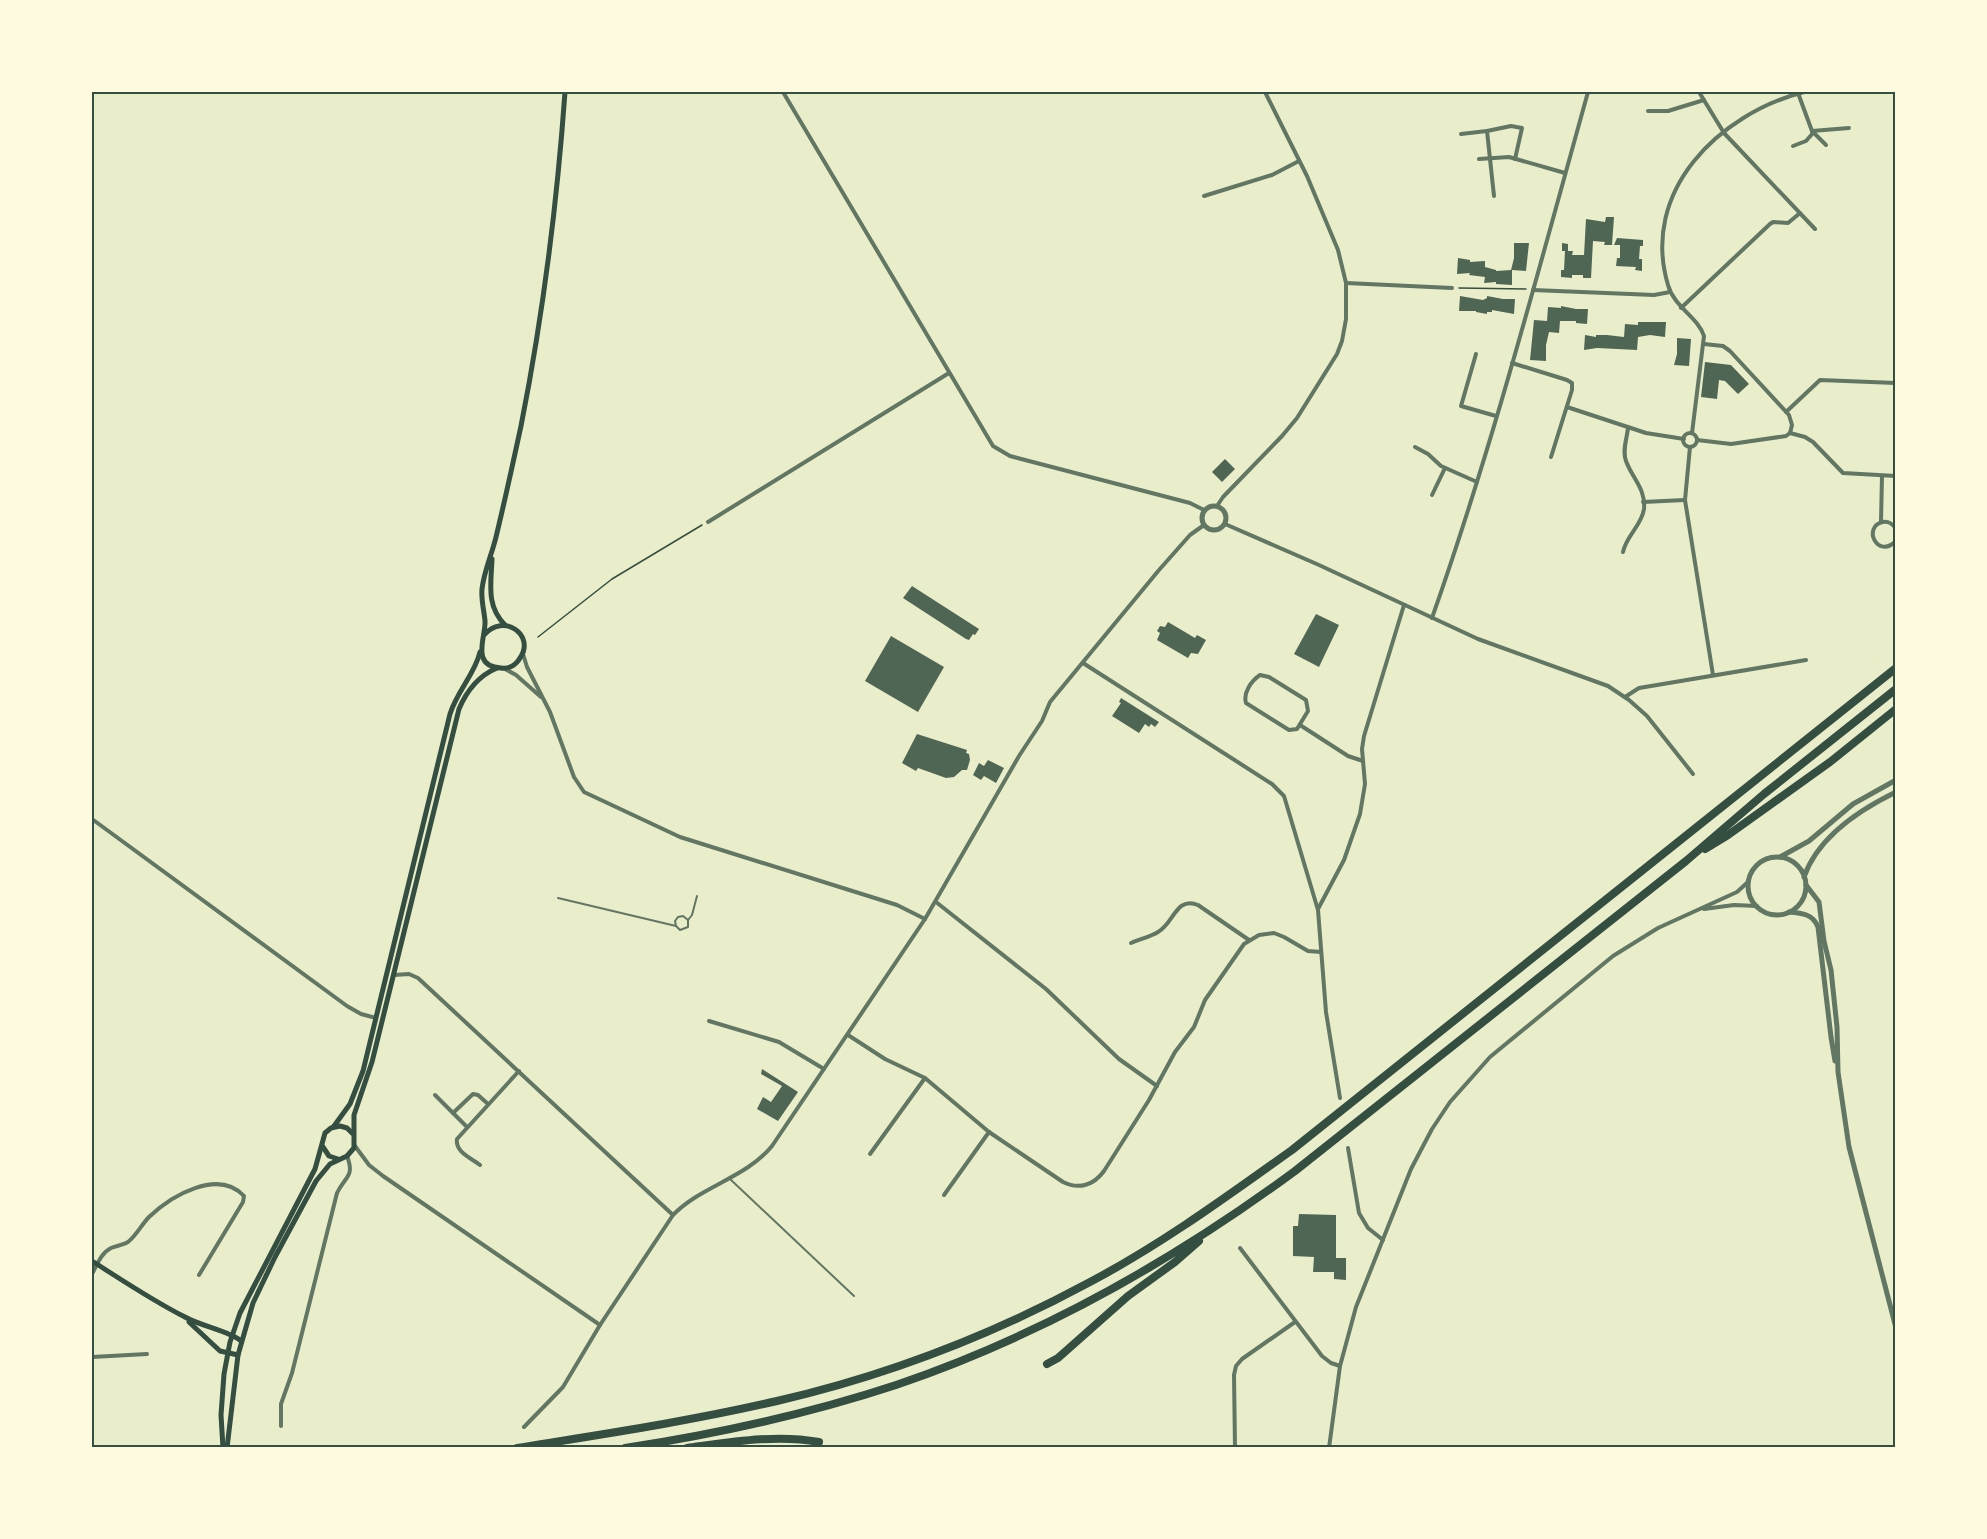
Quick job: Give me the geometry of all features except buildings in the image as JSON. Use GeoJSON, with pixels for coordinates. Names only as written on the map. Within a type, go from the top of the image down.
{"type":"FeatureCollection","features":[{"type":"Feature","properties":{"kind":"highway"},"geometry":{"type":"LineString","coordinates":[[517,1448],[656,1426],[777,1401],[862,1378],[962,1342],[1069,1293],[1131,1259],[1208,1211],[1319,1128],[1896,668]]}},
{"type":"Feature","properties":{"kind":"highway"},"geometry":{"type":"LineString","coordinates":[[625,1448],[733,1428],[877,1391],[944,1367],[1026,1333],[1090,1301],[1157,1263],[1269,1191],[1326,1147],[1686,861],[1764,794],[1896,689]]}},
{"type":"Feature","properties":{"kind":"highway"},"geometry":{"type":"LineString","coordinates":[[1873,729],[1896,709]]}},
{"type":"Feature","properties":{"kind":"highway"},"geometry":{"type":"LineString","coordinates":[[1686,861],[1728,835],[1896,714]]}},
{"type":"Feature","properties":{"kind":"highway"},"geometry":{"type":"LineString","coordinates":[[1047,1364],[1058,1358],[1128,1296],[1175,1262],[1216,1226]]}},
{"type":"Feature","properties":{"kind":"highway"},"geometry":{"type":"LineString","coordinates":[[687,1448],[772,1438],[819,1442]]}},
{"type":"Feature","properties":{"kind":"main road"},"geometry":{"type":"LineString","coordinates":[[225,1448],[221,1400],[232,1335],[247,1299],[317,1165],[325,1133],[334,1126],[347,1109],[354,1094],[364,1066],[450,714],[456,698],[477,665],[481,650],[484,635],[483,584],[492,555],[520,428],[539,322],[553,220],[565,92]]}},
{"type":"Feature","properties":{"kind":"main road"},"geometry":{"type":"LineString","coordinates":[[492,555],[492,603],[495,613],[505,625]]}},
{"type":"Feature","properties":{"kind":"main road"},"geometry":{"type":"LineString","coordinates":[[225,1448],[238,1355],[253,1303],[312,1187],[327,1167],[347,1156],[355,1146],[354,1115],[372,1062],[457,714],[472,686],[484,674],[516,664],[523,653],[524,643],[521,635],[513,628],[505,625],[492,627],[484,635]]}},
{"type":"Feature","properties":{"kind":"main road"},"geometry":{"type":"LineString","coordinates":[[481,650],[486,662],[501,668]]}},
{"type":"Feature","properties":{"kind":"main road"},"geometry":{"type":"LineString","coordinates":[[334,1126],[345,1127],[353,1134]]}},
{"type":"Feature","properties":{"kind":"main road"},"geometry":{"type":"LineString","coordinates":[[322,1144],[329,1156],[340,1159]]}},
{"type":"Feature","properties":{"kind":"main road"},"geometry":{"type":"LineString","coordinates":[[94,1263],[183,1317],[232,1335],[241,1341]]}},
{"type":"Feature","properties":{"kind":"main road"},"geometry":{"type":"LineString","coordinates":[[183,1317],[216,1348],[227,1354],[238,1355]]}},
{"type":"Feature","properties":{"kind":"street"},"geometry":{"type":"LineString","coordinates":[[783,92],[990,442],[1001,452],[1190,503],[1204,510]]}},
{"type":"Feature","properties":{"kind":"street"},"geometry":{"type":"LineString","coordinates":[[1217,506],[1292,424],[1333,362],[1345,327],[1346,283],[1341,258],[1319,204],[1265,92]]}},
{"type":"Feature","properties":{"kind":"street"},"geometry":{"type":"LineString","coordinates":[[1431,618],[1460,538],[1477,482],[1588,92]]}},
{"type":"Feature","properties":{"kind":"street"},"geometry":{"type":"LineString","coordinates":[[1699,92],[1724,133],[1815,229]]}},
{"type":"Feature","properties":{"kind":"street"},"geometry":{"type":"LineString","coordinates":[[1692,433],[1704,344],[1701,329],[1681,308],[1670,292],[1661,250],[1667,206],[1675,189],[1692,164],[1724,133],[1768,105],[1804,92]]}},
{"type":"Feature","properties":{"kind":"street"},"geometry":{"type":"LineString","coordinates":[[1797,93],[1813,132],[1827,145]]}},
{"type":"Feature","properties":{"kind":"street"},"geometry":{"type":"LineString","coordinates":[[1648,111],[1668,111],[1704,100]]}},
{"type":"Feature","properties":{"kind":"street"},"geometry":{"type":"LineString","coordinates":[[1461,134],[1511,126],[1522,128],[1515,159]]}},
{"type":"Feature","properties":{"kind":"street"},"geometry":{"type":"LineString","coordinates":[[1793,146],[1806,141],[1813,132],[1849,128]]}},
{"type":"Feature","properties":{"kind":"street"},"geometry":{"type":"LineString","coordinates":[[1487,131],[1494,196]]}},
{"type":"Feature","properties":{"kind":"street"},"geometry":{"type":"LineString","coordinates":[[1479,159],[1504,156],[1565,173]]}},
{"type":"Feature","properties":{"kind":"street"},"geometry":{"type":"LineString","coordinates":[[1204,196],[1272,175],[1299,161]]}},
{"type":"Feature","properties":{"kind":"street"},"geometry":{"type":"LineString","coordinates":[[1681,308],[1771,222],[1788,223],[1800,213]]}},
{"type":"Feature","properties":{"kind":"street"},"geometry":{"type":"LineString","coordinates":[[1346,283],[1452,288]]}},
{"type":"Feature","properties":{"kind":"street"},"geometry":{"type":"LineString","coordinates":[[1533,290],[1654,295],[1670,292]]}},
{"type":"Feature","properties":{"kind":"street"},"geometry":{"type":"LineString","coordinates":[[1704,344],[1727,348],[1786,412],[1791,420],[1790,433]]}},
{"type":"Feature","properties":{"kind":"street"},"geometry":{"type":"LineString","coordinates":[[1476,354],[1461,406],[1496,416]]}},
{"type":"Feature","properties":{"kind":"street"},"geometry":{"type":"LineString","coordinates":[[1512,363],[1569,381],[1573,388],[1551,457]]}},
{"type":"Feature","properties":{"kind":"street"},"geometry":{"type":"LineString","coordinates":[[708,522],[949,373]]}},
{"type":"Feature","properties":{"kind":"street"},"geometry":{"type":"LineString","coordinates":[[1786,412],[1822,380],[1896,383]]}},
{"type":"Feature","properties":{"kind":"street"},"geometry":{"type":"LineString","coordinates":[[1567,408],[1650,434],[1684,439]]}},
{"type":"Feature","properties":{"kind":"street"},"geometry":{"type":"LineString","coordinates":[[1623,552],[1627,539],[1642,517],[1644,502],[1638,482],[1625,459],[1628,428]]}},
{"type":"Feature","properties":{"kind":"street"},"geometry":{"type":"LineString","coordinates":[[1684,439],[1687,434],[1692,433]]}},
{"type":"Feature","properties":{"kind":"street"},"geometry":{"type":"LineString","coordinates":[[1692,433],[1697,440]]}},
{"type":"Feature","properties":{"kind":"street"},"geometry":{"type":"LineString","coordinates":[[1697,440],[1734,444],[1786,436],[1790,433],[1813,442],[1841,472],[1896,476]]}},
{"type":"Feature","properties":{"kind":"street"},"geometry":{"type":"LineString","coordinates":[[1684,439],[1686,445],[1690,447]]}},
{"type":"Feature","properties":{"kind":"street"},"geometry":{"type":"LineString","coordinates":[[1690,447],[1695,445],[1697,440]]}},
{"type":"Feature","properties":{"kind":"street"},"geometry":{"type":"LineString","coordinates":[[1415,447],[1428,454],[1444,468],[1477,482]]}},
{"type":"Feature","properties":{"kind":"street"},"geometry":{"type":"LineString","coordinates":[[1690,447],[1685,500],[1713,675]]}},
{"type":"Feature","properties":{"kind":"street"},"geometry":{"type":"LineString","coordinates":[[1432,495],[1444,468]]}},
{"type":"Feature","properties":{"kind":"street"},"geometry":{"type":"LineString","coordinates":[[1882,476],[1881,522],[1873,530],[1874,541],[1886,547],[1896,541]]}},
{"type":"Feature","properties":{"kind":"street"},"geometry":{"type":"LineString","coordinates":[[1644,502],[1685,500]]}},
{"type":"Feature","properties":{"kind":"street"},"geometry":{"type":"LineString","coordinates":[[1210,506],[1217,506],[1225,513],[1225,524],[1220,529],[1214,530],[1204,525],[1202,517],[1204,510],[1210,506]]}},
{"type":"Feature","properties":{"kind":"street"},"geometry":{"type":"LineString","coordinates":[[1881,522],[1890,523],[1896,528]]}},
{"type":"Feature","properties":{"kind":"street"},"geometry":{"type":"LineString","coordinates":[[1225,524],[1478,639],[1590,678],[1625,697],[1655,725],[1693,774]]}},
{"type":"Feature","properties":{"kind":"street"},"geometry":{"type":"LineString","coordinates":[[524,1427],[560,1391],[600,1325],[674,1215],[684,1205],[730,1179],[768,1151],[936,902],[1019,756],[1042,721],[1050,702],[1182,543],[1204,525]]}},
{"type":"Feature","properties":{"kind":"street"},"geometry":{"type":"LineString","coordinates":[[1318,910],[1341,867],[1355,828],[1364,790],[1364,736],[1404,605]]}},
{"type":"Feature","properties":{"kind":"street"},"geometry":{"type":"LineString","coordinates":[[523,653],[527,667],[544,700],[573,777],[581,789],[591,796],[673,834],[897,905],[925,919]]}},
{"type":"Feature","properties":{"kind":"street"},"geometry":{"type":"LineString","coordinates":[[1625,697],[1639,688],[1806,660]]}},
{"type":"Feature","properties":{"kind":"street"},"geometry":{"type":"LineString","coordinates":[[1083,663],[1279,790],[1285,800],[1318,910],[1326,1012],[1340,1098]]}},
{"type":"Feature","properties":{"kind":"street"},"geometry":{"type":"LineString","coordinates":[[501,668],[528,684],[544,700]]}},
{"type":"Feature","properties":{"kind":"street"},"geometry":{"type":"LineString","coordinates":[[1260,675],[1266,676],[1304,698],[1309,708],[1300,725],[1297,729],[1289,729],[1248,705],[1245,700],[1246,694],[1255,678],[1260,675]]}},
{"type":"Feature","properties":{"kind":"street"},"geometry":{"type":"LineString","coordinates":[[1300,725],[1348,756],[1363,761]]}},
{"type":"Feature","properties":{"kind":"street"},"geometry":{"type":"LineString","coordinates":[[1757,906],[1750,895],[1749,881],[1752,871],[1760,863],[1769,858],[1780,857],[1809,841],[1852,804],[1896,780]]}},
{"type":"Feature","properties":{"kind":"street"},"geometry":{"type":"LineString","coordinates":[[1804,877],[1814,856],[1837,831],[1868,807],[1896,792]]}},
{"type":"Feature","properties":{"kind":"street"},"geometry":{"type":"LineString","coordinates":[[92,819],[347,1006],[361,1014],[376,1018]]}},
{"type":"Feature","properties":{"kind":"street"},"geometry":{"type":"LineString","coordinates":[[1780,857],[1795,864],[1820,905],[1824,941],[1831,970],[1837,1027],[1838,1072]]}},
{"type":"Feature","properties":{"kind":"street"},"geometry":{"type":"LineString","coordinates":[[1329,1448],[1340,1366],[1352,1318],[1411,1168],[1426,1138],[1450,1102],[1471,1076],[1507,1042],[1620,951],[1658,928],[1737,892],[1749,881]]}},
{"type":"Feature","properties":{"kind":"street"},"geometry":{"type":"LineString","coordinates":[[1701,910],[1734,905],[1757,906],[1771,914],[1781,915],[1789,912],[1801,902],[1806,885]]}},
{"type":"Feature","properties":{"kind":"street"},"geometry":{"type":"LineString","coordinates":[[936,902],[1046,989],[1119,1059],[1157,1086]]}},
{"type":"Feature","properties":{"kind":"street"},"geometry":{"type":"LineString","coordinates":[[1131,943],[1159,932],[1178,908],[1190,902],[1198,905],[1249,940]]}},
{"type":"Feature","properties":{"kind":"street"},"geometry":{"type":"LineString","coordinates":[[1789,912],[1808,915],[1818,927],[1832,1044],[1849,1147],[1896,1328]]}},
{"type":"Feature","properties":{"kind":"street"},"geometry":{"type":"LineString","coordinates":[[848,1035],[885,1059],[925,1078],[989,1132],[1063,1182],[1072,1186],[1084,1186],[1095,1181],[1104,1171],[1157,1086],[1175,1052],[1194,1026],[1205,1000],[1249,940],[1259,934],[1274,933],[1308,951],[1321,952]]}},
{"type":"Feature","properties":{"kind":"street"},"geometry":{"type":"LineString","coordinates":[[393,975],[409,974],[418,978],[606,1155],[674,1215]]}},
{"type":"Feature","properties":{"kind":"street"},"geometry":{"type":"LineString","coordinates":[[709,1021],[779,1042],[824,1069]]}},
{"type":"Feature","properties":{"kind":"street"},"geometry":{"type":"LineString","coordinates":[[480,1165],[460,1151],[456,1145],[458,1137],[519,1071]]}},
{"type":"Feature","properties":{"kind":"street"},"geometry":{"type":"LineString","coordinates":[[870,1154],[925,1078]]}},
{"type":"Feature","properties":{"kind":"street"},"geometry":{"type":"LineString","coordinates":[[453,1113],[473,1094],[478,1095],[488,1104]]}},
{"type":"Feature","properties":{"kind":"street"},"geometry":{"type":"LineString","coordinates":[[435,1095],[467,1127]]}},
{"type":"Feature","properties":{"kind":"street"},"geometry":{"type":"LineString","coordinates":[[944,1196],[989,1132]]}},
{"type":"Feature","properties":{"kind":"street"},"geometry":{"type":"LineString","coordinates":[[355,1146],[364,1159],[378,1172],[600,1325]]}},
{"type":"Feature","properties":{"kind":"street"},"geometry":{"type":"LineString","coordinates":[[1348,1148],[1359,1213],[1368,1228],[1383,1240]]}},
{"type":"Feature","properties":{"kind":"street"},"geometry":{"type":"LineString","coordinates":[[281,1426],[281,1404],[292,1372],[337,1193],[350,1173],[351,1167],[347,1156]]}},
{"type":"Feature","properties":{"kind":"street"},"geometry":{"type":"LineString","coordinates":[[92,1274],[94,1263],[105,1252],[129,1241],[146,1220],[170,1200],[201,1187],[228,1185],[244,1196],[243,1202],[199,1275]]}},
{"type":"Feature","properties":{"kind":"street"},"geometry":{"type":"LineString","coordinates":[[1240,1248],[1326,1361],[1340,1366]]}},
{"type":"Feature","properties":{"kind":"street"},"geometry":{"type":"LineString","coordinates":[[1235,1448],[1234,1380],[1236,1366],[1242,1359],[1295,1322]]}},
{"type":"Feature","properties":{"kind":"street"},"geometry":{"type":"LineString","coordinates":[[92,1357],[147,1354]]}},
{"type":"Feature","properties":{"kind":"lane"},"geometry":{"type":"LineString","coordinates":[[558,898],[676,926],[680,930],[689,924],[688,920],[697,896]]}},
{"type":"Feature","properties":{"kind":"lane"},"geometry":{"type":"LineString","coordinates":[[676,926],[675,921],[678,917],[683,916],[688,920]]}},
{"type":"Feature","properties":{"kind":"lane"},"geometry":{"type":"LineString","coordinates":[[730,1179],[854,1296]]}},
{"type":"Feature","properties":{"kind":"path"},"geometry":{"type":"LineString","coordinates":[[1452,288],[1533,290]]}},
{"type":"Feature","properties":{"kind":"path"},"geometry":{"type":"LineString","coordinates":[[538,637],[612,579],[708,522]]}}]}
